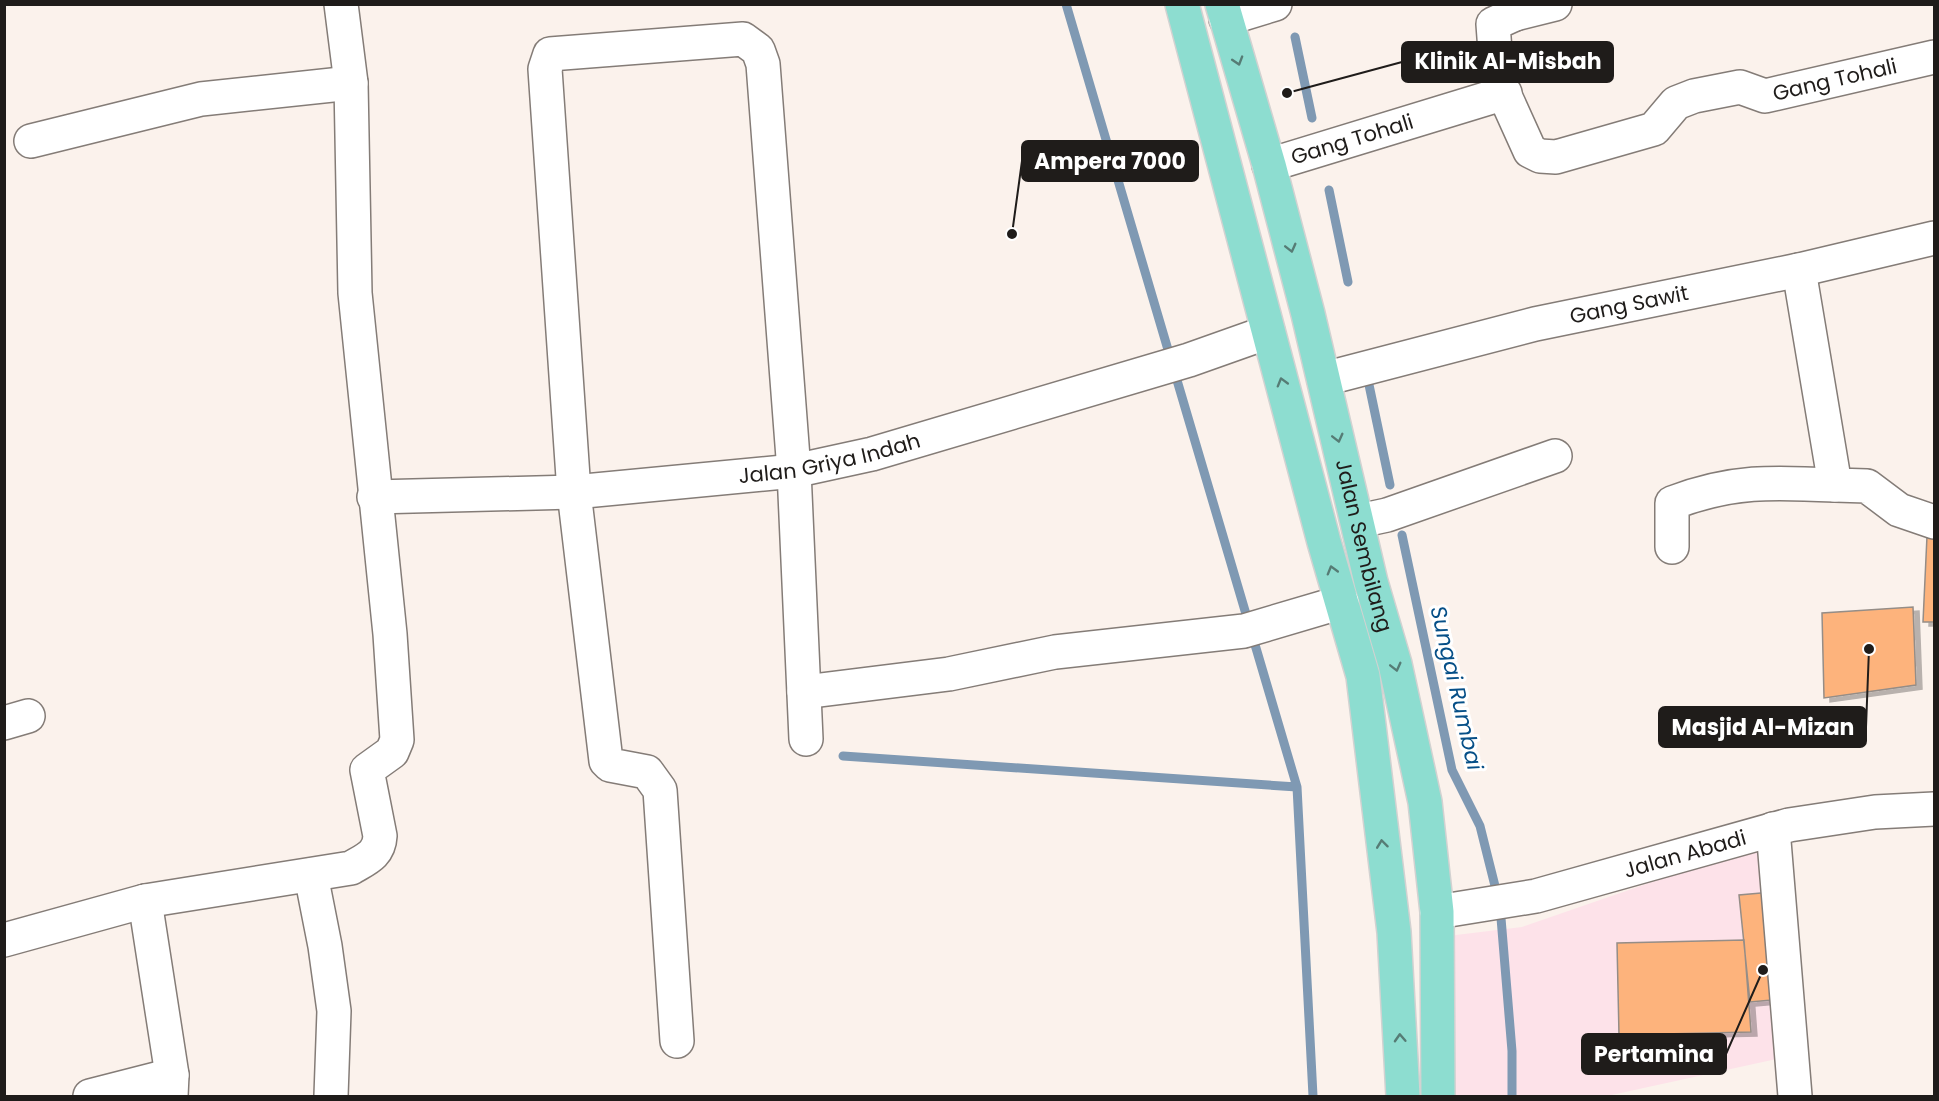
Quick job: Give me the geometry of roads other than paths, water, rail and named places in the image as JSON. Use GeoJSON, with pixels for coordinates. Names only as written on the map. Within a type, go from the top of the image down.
{"type":"FeatureCollection","features":[{"type":"Feature","properties":{"kind":"main road","name":"Jalan Sembilang"},"geometry":{"type":"LineString","coordinates":[[1182,4],[1268,332],[1363,676],[1394,932],[1403,1096]]}},
{"type":"Feature","properties":{"kind":"main road","name":"Jalan Sembilang"},"geometry":{"type":"LineString","coordinates":[[1224,12],[1269,165],[1324,379],[1359,521],[1371,582],[1395,664],[1425,802],[1437,912],[1438,1096]]}},
{"type":"Feature","properties":{"kind":"street"},"geometry":{"type":"LineString","coordinates":[[4,940],[145,901],[351,868],[372,856],[379,846],[380,836],[367,770],[392,752],[397,740],[390,634],[374,497],[355,293],[351,83],[341,4]]}},
{"type":"Feature","properties":{"kind":"street"},"geometry":{"type":"LineString","coordinates":[[1224,12],[1275,4]]}},
{"type":"Feature","properties":{"kind":"street"},"geometry":{"type":"LineString","coordinates":[[1513,9],[1556,4]]}},
{"type":"Feature","properties":{"kind":"street","name":"Gang Tohali"},"geometry":{"type":"LineString","coordinates":[[1513,9],[1493,24],[1494,62],[1497,78],[1530,151],[1540,156],[1556,157],[1654,129],[1676,103],[1694,96],[1740,87],[1765,96],[1935,57]]}},
{"type":"Feature","properties":{"kind":"street"},"geometry":{"type":"LineString","coordinates":[[677,1041],[660,790],[647,772],[610,765],[606,761],[574,492],[544,69],[550,54],[743,39],[758,50],[763,64],[794,471],[806,739]]}},
{"type":"Feature","properties":{"kind":"street"},"geometry":{"type":"LineString","coordinates":[[31,141],[201,99],[351,83]]}},
{"type":"Feature","properties":{"kind":"street","name":"Gang Tohali"},"geometry":{"type":"LineString","coordinates":[[1269,165],[1505,93]]}},
{"type":"Feature","properties":{"kind":"street","name":"Gang Sawit"},"geometry":{"type":"LineString","coordinates":[[1324,379],[1535,324],[1799,270],[1935,238]]}},
{"type":"Feature","properties":{"kind":"street"},"geometry":{"type":"LineString","coordinates":[[1799,270],[1835,485]]}},
{"type":"Feature","properties":{"kind":"street","name":"Jalan Griya Indah"},"geometry":{"type":"LineString","coordinates":[[374,497],[574,492],[794,471],[872,454],[1189,360],[1268,332]]}},
{"type":"Feature","properties":{"kind":"street"},"geometry":{"type":"LineString","coordinates":[[1359,521],[1387,515],[1555,456]]}},
{"type":"Feature","properties":{"kind":"street"},"geometry":{"type":"LineString","coordinates":[[1672,547],[1672,503],[1704,491],[1766,481],[1867,486],[1899,510],[1935,522]]}},
{"type":"Feature","properties":{"kind":"street"},"geometry":{"type":"LineString","coordinates":[[804,692],[949,674],[1055,652],[1259,625],[1342,602]]}},
{"type":"Feature","properties":{"kind":"street","name":"Jalan Abadi"},"geometry":{"type":"LineString","coordinates":[[1437,912],[1536,896],[1773,829],[1875,812],[1935,809]]}},
{"type":"Feature","properties":{"kind":"street"},"geometry":{"type":"LineString","coordinates":[[1773,829],[1795,1096]]}},
{"type":"Feature","properties":{"kind":"street"},"geometry":{"type":"LineString","coordinates":[[311,875],[325,946],[334,1011],[331,1096]]}},
{"type":"Feature","properties":{"kind":"street"},"geometry":{"type":"LineString","coordinates":[[90,1096],[172,1086],[145,901]]}},
{"type":"Feature","properties":{"kind":"waterway"},"geometry":{"type":"LineString","coordinates":[[1066,4],[1297,787],[1313,1096]]}},
{"type":"Feature","properties":{"kind":"waterway","name":"Sungai Rumbai"},"geometry":{"type":"LineString","coordinates":[[1295,37],[1312,118]]}},
{"type":"Feature","properties":{"kind":"waterway","name":"Sungai Rumbai"},"geometry":{"type":"LineString","coordinates":[[1329,190],[1348,282]]}},
{"type":"Feature","properties":{"kind":"waterway","name":"Sungai Rumbai"},"geometry":{"type":"LineString","coordinates":[[1368,380],[1390,485]]}},
{"type":"Feature","properties":{"kind":"waterway","name":"Sungai Rumbai"},"geometry":{"type":"LineString","coordinates":[[1402,535],[1452,770],[1480,826],[1500,906],[1512,1051],[1512,1096]]}},
{"type":"Feature","properties":{"kind":"waterway"},"geometry":{"type":"LineString","coordinates":[[843,756],[1297,787]]}},
{"type":"Feature","properties":{"kind":"place","name":"Klinik Al-Misbah"},"geometry":{"type":"Point","coordinates":[1287,93]}},
{"type":"Feature","properties":{"kind":"place","name":"Ampera 7000"},"geometry":{"type":"Point","coordinates":[1012,234]}},
{"type":"Feature","properties":{"kind":"place","name":"Masjid Al-Mizan"},"geometry":{"type":"Point","coordinates":[1869,649]}},
{"type":"Feature","properties":{"kind":"place","name":"Pertamina"},"geometry":{"type":"Point","coordinates":[1763,970]}}]}
